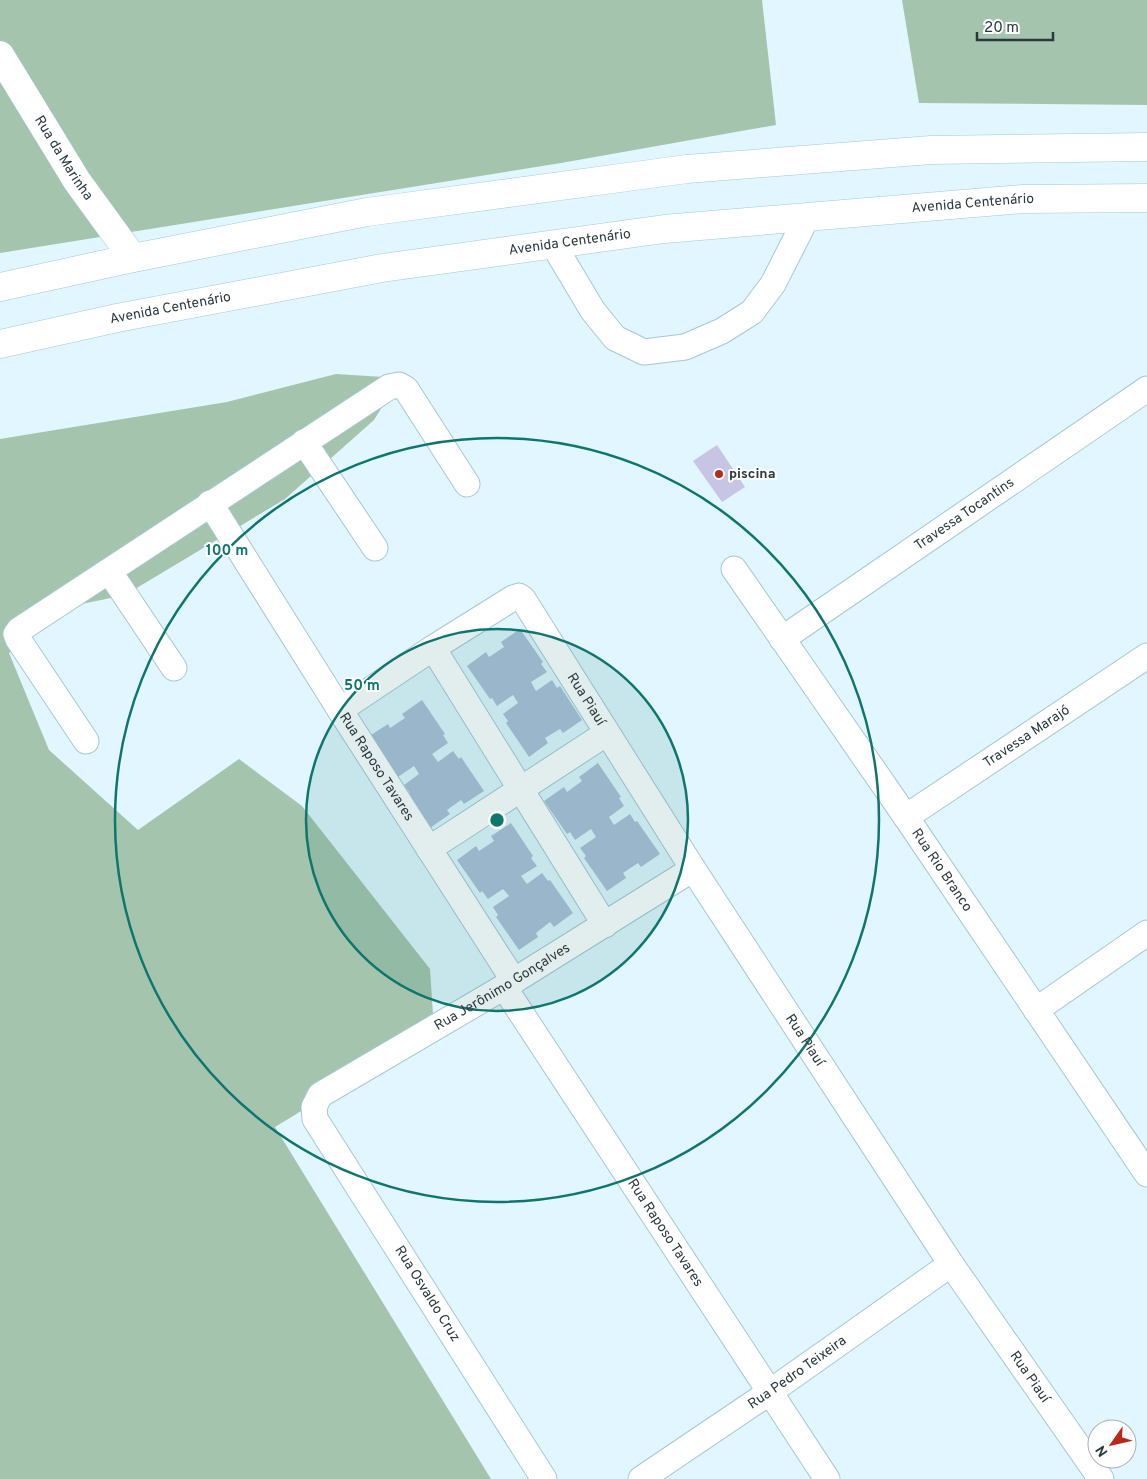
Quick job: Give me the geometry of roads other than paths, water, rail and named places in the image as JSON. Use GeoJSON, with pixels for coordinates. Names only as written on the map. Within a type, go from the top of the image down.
{"type":"FeatureCollection","features":[{"type":"Feature","properties":{"kind":"main road","name":"Rua da Marinha"},"geometry":{"type":"LineString","coordinates":[[0,55],[77,181],[133,258]]}},
{"type":"Feature","properties":{"kind":"main road"},"geometry":{"type":"LineString","coordinates":[[0,287],[133,258],[367,212],[687,168],[931,150],[1147,147]]}},
{"type":"Feature","properties":{"kind":"main road","name":"Avenida Centenário"},"geometry":{"type":"LineString","coordinates":[[0,344],[117,318],[382,268],[664,229],[1023,199],[1147,198]]}},
{"type":"Feature","properties":{"kind":"street"},"geometry":{"type":"LineString","coordinates":[[553,244],[593,311],[615,338],[644,352],[685,347],[722,331],[752,312],[773,284],[807,217]]}},
{"type":"Feature","properties":{"kind":"street"},"geometry":{"type":"LineString","coordinates":[[86,741],[16,634],[109,571],[389,387],[399,385],[406,389],[467,484]]}},
{"type":"Feature","properties":{"kind":"street","name":"Travessa Tocantins"},"geometry":{"type":"LineString","coordinates":[[782,639],[1147,389]]}},
{"type":"Feature","properties":{"kind":"street"},"geometry":{"type":"LineString","coordinates":[[304,442],[376,548]]}},
{"type":"Feature","properties":{"kind":"street","name":"Rua Raposo Tavares"},"geometry":{"type":"LineString","coordinates":[[210,503],[428,850],[509,984],[827,1479]]}},
{"type":"Feature","properties":{"kind":"street","name":"Rua Rio Branco"},"geometry":{"type":"LineString","coordinates":[[734,569],[906,816],[1147,1174]]}},
{"type":"Feature","properties":{"kind":"street"},"geometry":{"type":"LineString","coordinates":[[109,571],[174,668]]}},
{"type":"Feature","properties":{"kind":"street","name":"Rua Piauí"},"geometry":{"type":"LineString","coordinates":[[433,648],[513,598],[519,596],[523,599],[693,869],[951,1264],[1101,1479]]}},
{"type":"Feature","properties":{"kind":"street"},"geometry":{"type":"LineString","coordinates":[[340,710],[433,648],[605,925]]}},
{"type":"Feature","properties":{"kind":"street","name":"Travessa Marajó"},"geometry":{"type":"LineString","coordinates":[[906,816],[1147,656]]}},
{"type":"Feature","properties":{"kind":"street"},"geometry":{"type":"LineString","coordinates":[[428,850],[607,733]]}},
{"type":"Feature","properties":{"kind":"street","name":"Rua Jerônimo Gonçalves"},"geometry":{"type":"LineString","coordinates":[[314,1107],[320,1095],[509,984],[693,869]]}},
{"type":"Feature","properties":{"kind":"street"},"geometry":{"type":"LineString","coordinates":[[1036,1010],[1147,933]]}},
{"type":"Feature","properties":{"kind":"street","name":"Rua Osvaldo Cruz"},"geometry":{"type":"LineString","coordinates":[[314,1107],[315,1119],[544,1479]]}},
{"type":"Feature","properties":{"kind":"street","name":"Rua Pedro Teixeira"},"geometry":{"type":"LineString","coordinates":[[641,1479],[770,1392],[951,1264]]}},
{"type":"Feature","properties":{"kind":"place","name":"piscina"},"geometry":{"type":"Point","coordinates":[719,474]}}]}
